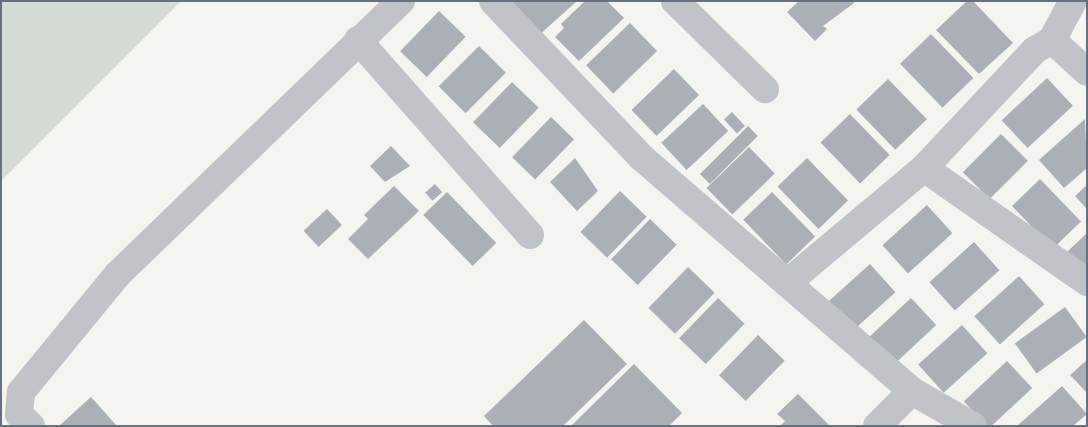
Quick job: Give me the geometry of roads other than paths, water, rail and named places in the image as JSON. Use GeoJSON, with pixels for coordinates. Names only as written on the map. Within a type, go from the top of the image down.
{"type":"FeatureCollection","features":[{"type":"Feature","properties":{"kind":"street"},"geometry":{"type":"LineString","coordinates":[[31,426],[11,400],[117,275],[358,40],[402,1]]}},
{"type":"Feature","properties":{"kind":"street"},"geometry":{"type":"LineString","coordinates":[[493,1],[641,157],[912,391],[972,426]]}},
{"type":"Feature","properties":{"kind":"street"},"geometry":{"type":"LineString","coordinates":[[675,1],[765,89]]}},
{"type":"Feature","properties":{"kind":"street"},"geometry":{"type":"LineString","coordinates":[[787,283],[924,168],[1035,50],[1052,40],[1072,1]]}},
{"type":"Feature","properties":{"kind":"street"},"geometry":{"type":"LineString","coordinates":[[358,40],[530,235]]}},
{"type":"Feature","properties":{"kind":"street"},"geometry":{"type":"LineString","coordinates":[[1052,40],[1087,72]]}},
{"type":"Feature","properties":{"kind":"street"},"geometry":{"type":"LineString","coordinates":[[924,168],[1087,282]]}},
{"type":"Feature","properties":{"kind":"street"},"geometry":{"type":"LineString","coordinates":[[877,426],[912,391]]}}]}
